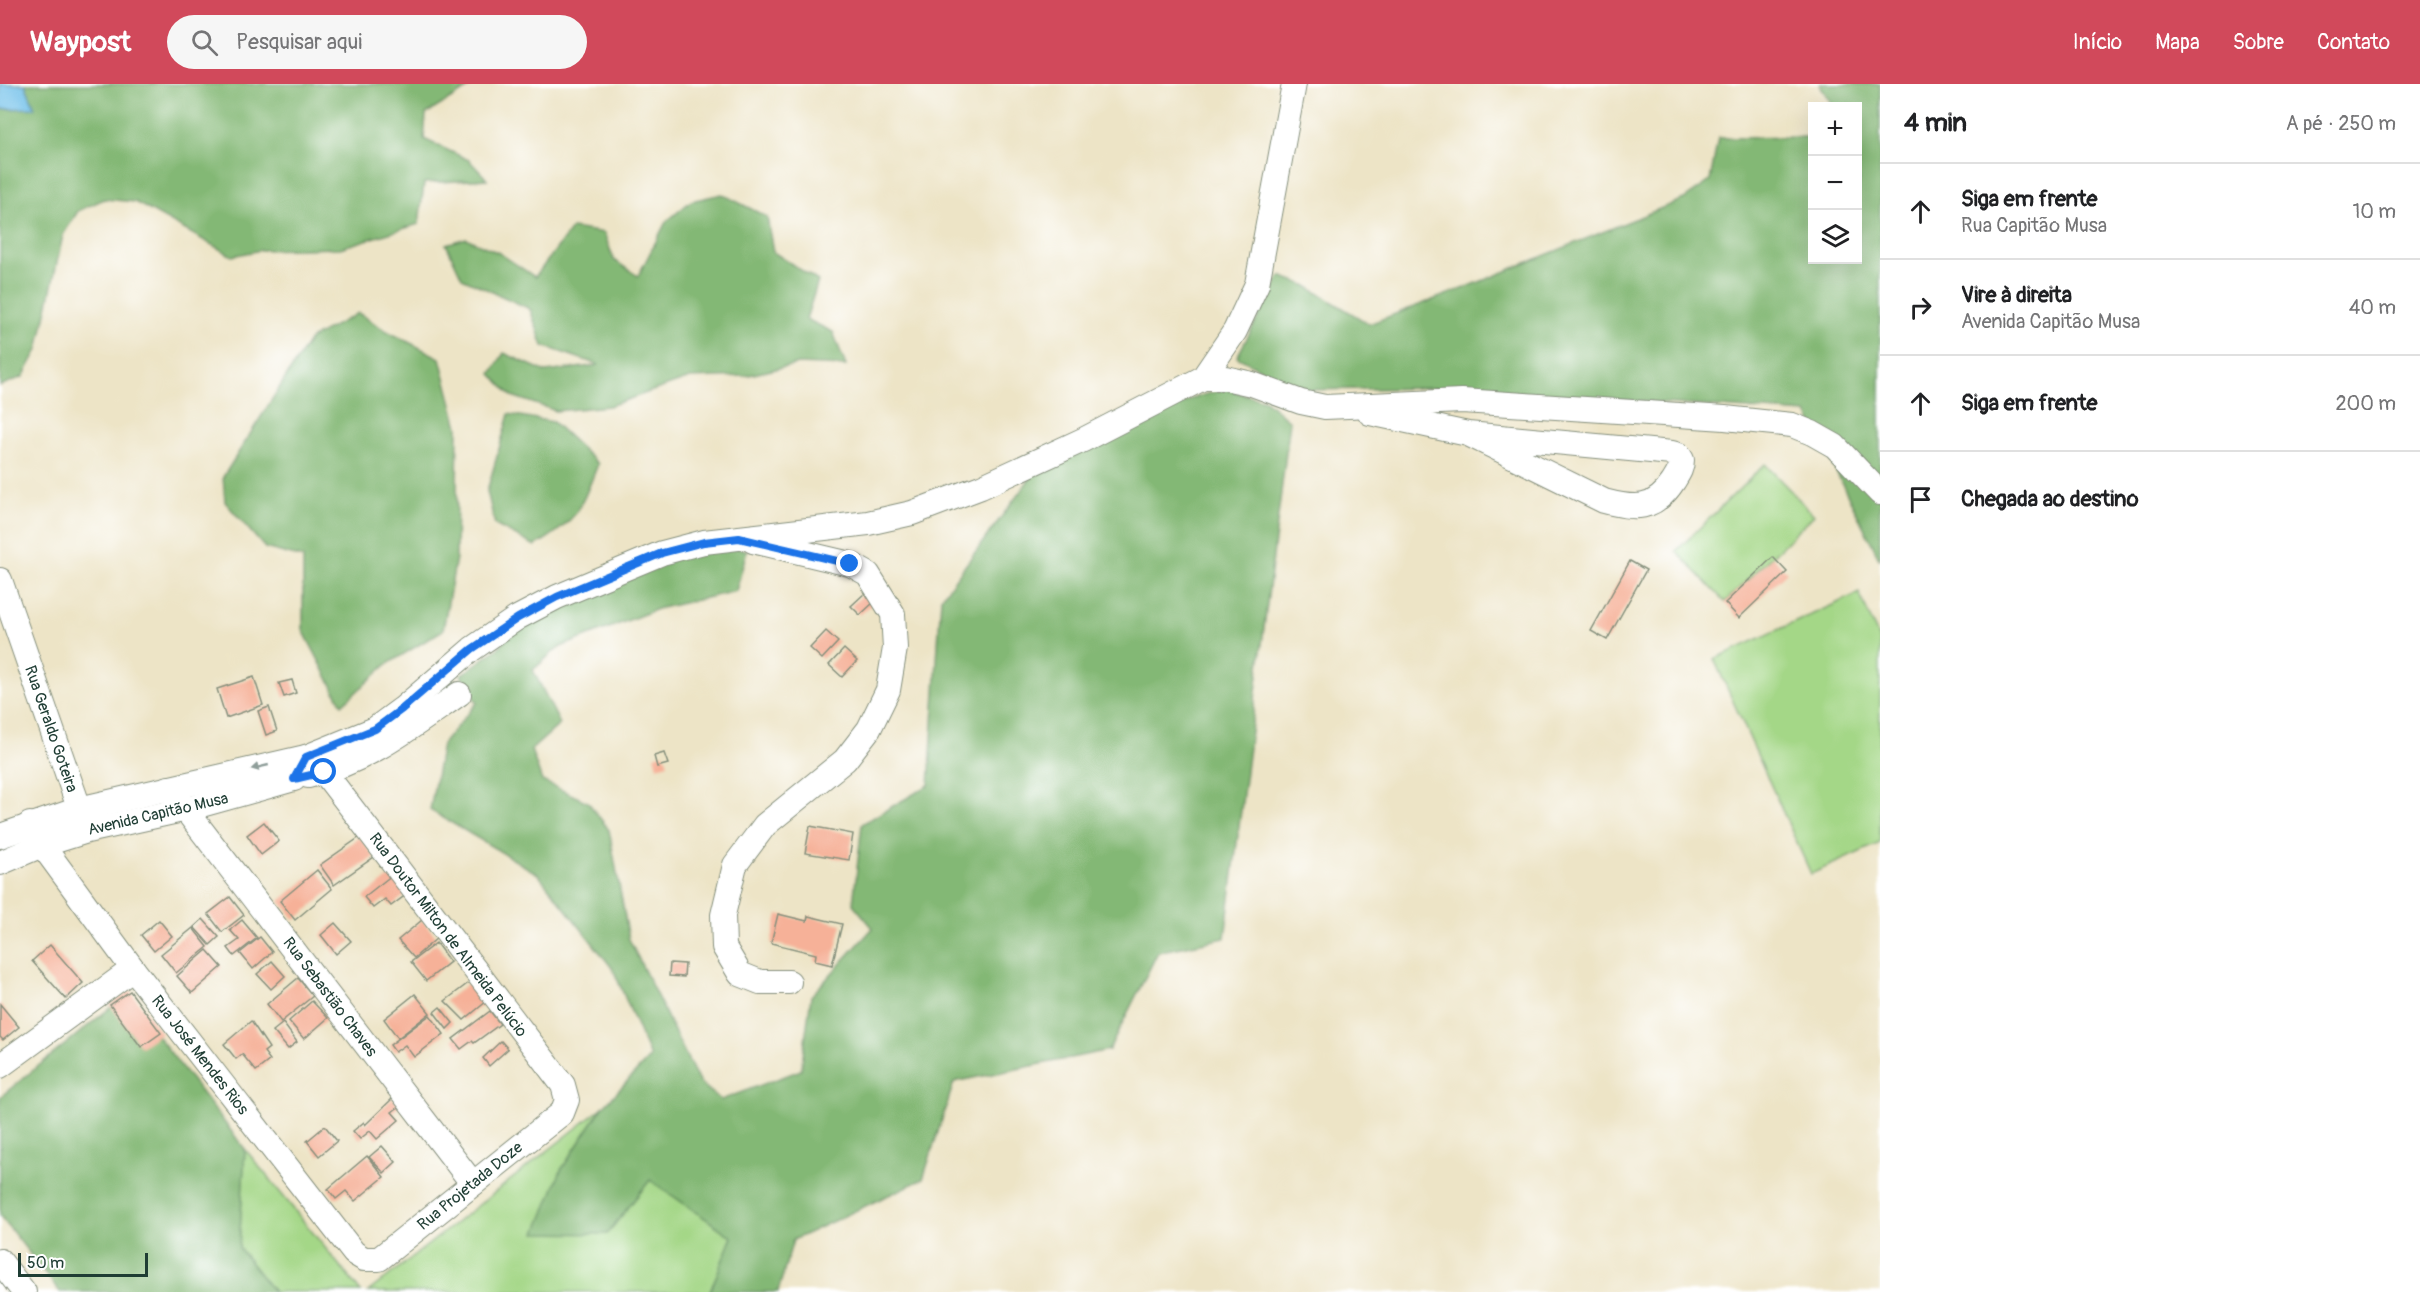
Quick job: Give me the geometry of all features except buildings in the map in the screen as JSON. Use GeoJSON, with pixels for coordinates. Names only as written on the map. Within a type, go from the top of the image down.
{"type":"FeatureCollection","features":[{"type":"Feature","properties":{"kind":"street"},"geometry":{"type":"LineString","coordinates":[[1203,378],[1235,331],[1257,284],[1294,84]]}},
{"type":"Feature","properties":{"kind":"street"},"geometry":{"type":"LineString","coordinates":[[1203,378],[1225,378],[1252,384],[1301,402],[1325,407],[1462,401],[1725,418],[1792,425],[1835,446],[1880,493]]}},
{"type":"Feature","properties":{"kind":"street","name":"Avenida Capitão Musa"},"geometry":{"type":"LineString","coordinates":[[0,836],[30,824],[187,809],[294,779],[375,729],[472,649],[518,618],[557,597],[662,553],[704,542],[868,523],[912,513],[981,487],[1073,444],[1203,378]]}},
{"type":"Feature","properties":{"kind":"street"},"geometry":{"type":"LineString","coordinates":[[1346,407],[1468,434],[1672,453],[1679,455],[1682,468],[1665,494],[1653,503],[1643,507],[1624,507],[1604,501],[1468,434]]}},
{"type":"Feature","properties":{"kind":"street"},"geometry":{"type":"LineString","coordinates":[[739,538],[850,564],[868,574],[893,614],[895,648],[888,690],[869,729],[845,760],[765,825],[735,865],[723,915],[724,947],[740,974],[760,982],[789,982]]}},
{"type":"Feature","properties":{"kind":"street","name":"Rua Geraldo Goteira"},"geometry":{"type":"LineString","coordinates":[[0,580],[83,820]]}},
{"type":"Feature","properties":{"kind":"street"},"geometry":{"type":"LineString","coordinates":[[315,765],[365,757],[397,738],[459,694]]}},
{"type":"Feature","properties":{"kind":"street","name":"Avenida Capitão Musa"},"geometry":{"type":"LineString","coordinates":[[0,863],[42,845],[83,820],[169,788],[315,765]]}},
{"type":"Feature","properties":{"kind":"street","name":"Rua Doutor Milton de Almeida Pelúcio"},"geometry":{"type":"LineString","coordinates":[[315,765],[563,1085],[567,1100]]}},
{"type":"Feature","properties":{"kind":"street","name":"Rua Sebastião Chaves"},"geometry":{"type":"LineString","coordinates":[[169,788],[473,1184]]}},
{"type":"Feature","properties":{"kind":"street","name":"Rua José Mendes Rios"},"geometry":{"type":"LineString","coordinates":[[30,824],[42,845],[133,969],[354,1253],[364,1259]]}},
{"type":"Feature","properties":{"kind":"street"},"geometry":{"type":"LineString","coordinates":[[0,1066],[133,969]]}},
{"type":"Feature","properties":{"kind":"street","name":"Rua Projetada Doze"},"geometry":{"type":"LineString","coordinates":[[364,1259],[379,1258],[562,1113],[567,1100]]}},
{"type":"Feature","properties":{"kind":"street"},"geometry":{"type":"LineString","coordinates":[[0,1261],[24,1292]]}},
{"type":"Feature","properties":{"kind":"green space"},"geometry":{"type":"Polygon","coordinates":[[[25,84],[475,84],[426,114],[424,139],[469,160],[487,179],[424,183],[419,224],[340,248],[261,250],[232,256],[135,202],[104,199],[78,211],[63,235],[38,350],[23,377],[0,386],[0,109],[34,108],[25,84]]]}},
{"type":"Feature","properties":{"kind":"green space"},"geometry":{"type":"Polygon","coordinates":[[[1819,84],[1880,84],[1880,560],[1807,413],[1438,388],[1300,390],[1237,357],[1280,276],[1305,285],[1369,324],[1684,199],[1710,181],[1718,138],[1808,137],[1808,264],[1862,264],[1862,102],[1830,102],[1819,84]]]}},
{"type":"Feature","properties":{"kind":"green space"},"geometry":{"type":"Polygon","coordinates":[[[722,194],[767,217],[773,252],[818,281],[806,319],[833,332],[846,366],[798,364],[745,376],[690,378],[609,406],[556,411],[512,396],[491,374],[504,353],[546,372],[599,365],[543,346],[530,309],[462,278],[446,244],[466,238],[499,253],[535,277],[572,228],[604,233],[614,260],[638,276],[666,222],[691,201],[722,194]]]}},
{"type":"Feature","properties":{"kind":"green space"},"geometry":{"type":"Polygon","coordinates":[[[358,313],[383,329],[440,358],[458,427],[456,558],[443,630],[386,665],[342,705],[303,630],[303,558],[265,548],[225,502],[223,477],[310,339],[358,313]]]}},
{"type":"Feature","properties":{"kind":"green space"},"geometry":{"type":"Polygon","coordinates":[[[1225,389],[1265,400],[1290,421],[1225,938],[1158,952],[1109,1050],[954,1082],[923,1179],[793,1240],[778,1292],[710,1292],[732,1237],[650,1180],[607,1234],[536,1233],[561,1170],[602,1108],[650,1057],[613,969],[538,874],[430,810],[442,744],[477,703],[461,675],[497,649],[525,620],[710,543],[747,550],[736,591],[657,609],[558,648],[533,670],[560,724],[531,750],[542,781],[588,802],[609,830],[629,939],[699,1082],[721,1100],[801,1070],[811,996],[873,928],[853,904],[862,824],[929,785],[941,598],[1037,469],[1196,397],[1225,389]]]}},
{"type":"Feature","properties":{"kind":"green space"},"geometry":{"type":"Polygon","coordinates":[[[509,414],[553,422],[598,464],[576,512],[560,529],[535,546],[495,525],[487,491],[509,414]]]}},
{"type":"Feature","properties":{"kind":"green space"},"geometry":{"type":"Polygon","coordinates":[[[1765,464],[1814,515],[1725,602],[1676,551],[1765,464]]]}},
{"type":"Feature","properties":{"kind":"green space"},"geometry":{"type":"Polygon","coordinates":[[[1859,593],[1880,640],[1880,843],[1811,874],[1714,659],[1859,593]]]}},
{"type":"Feature","properties":{"kind":"green space"},"geometry":{"type":"Polygon","coordinates":[[[126,995],[245,1149],[239,1248],[274,1292],[60,1292],[0,1216],[0,1097],[126,995]]]}},
{"type":"Feature","properties":{"kind":"green space"},"geometry":{"type":"Polygon","coordinates":[[[602,1108],[561,1170],[607,1234],[650,1180],[732,1237],[710,1292],[368,1292],[602,1108]]]}},
{"type":"Feature","properties":{"kind":"green space"},"geometry":{"type":"Polygon","coordinates":[[[245,1149],[361,1292],[274,1292],[239,1248],[245,1149]]]}},
{"type":"Feature","properties":{"kind":"water"},"geometry":{"type":"Polygon","coordinates":[[[0,84],[25,84],[35,108],[0,109],[0,84]]]}},
{"type":"Feature","properties":{"kind":"route"},"geometry":{"type":"LineString","coordinates":[[324,772],[294,779],[306,757],[375,729],[472,649],[518,618],[557,597],[662,553],[704,542],[739,538],[850,564]]}}]}
